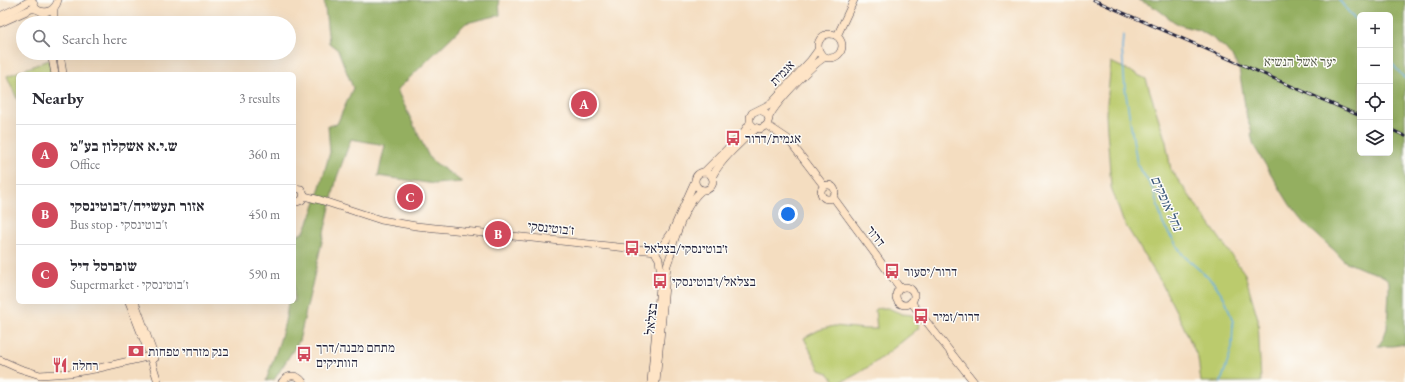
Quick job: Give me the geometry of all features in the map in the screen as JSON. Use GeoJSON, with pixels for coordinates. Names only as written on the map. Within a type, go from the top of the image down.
{"type":"FeatureCollection","features":[{"type":"Feature","properties":{"kind":"street"},"geometry":{"type":"LineString","coordinates":[[0,16],[19,8],[31,0],[36,9]]}},
{"type":"Feature","properties":{"kind":"street"},"geometry":{"type":"LineString","coordinates":[[54,16],[54,9],[58,0]]}},
{"type":"Feature","properties":{"kind":"street"},"geometry":{"type":"LineString","coordinates":[[837,36],[854,0]]}},
{"type":"Feature","properties":{"kind":"street"},"geometry":{"type":"LineString","coordinates":[[0,23],[31,9],[36,9],[43,12],[54,9]]}},
{"type":"Feature","properties":{"kind":"street"},"geometry":{"type":"LineString","coordinates":[[43,12],[44,16]]}},
{"type":"Feature","properties":{"kind":"street"},"geometry":{"type":"LineString","coordinates":[[829,34],[837,36],[841,41],[841,52],[836,57],[825,58],[818,50],[818,43],[822,37],[829,34]]}},
{"type":"Feature","properties":{"kind":"street","name":"אגמית"},"geometry":{"type":"LineString","coordinates":[[760,110],[770,104],[810,61],[818,50]]}},
{"type":"Feature","properties":{"kind":"street","name":"אגמית"},"geometry":{"type":"LineString","coordinates":[[768,117],[774,107],[817,63],[825,58]]}},
{"type":"Feature","properties":{"kind":"street"},"geometry":{"type":"LineString","coordinates":[[53,60],[55,72]]}},
{"type":"Feature","properties":{"kind":"street"},"geometry":{"type":"LineString","coordinates":[[61,60],[63,72]]}},
{"type":"Feature","properties":{"kind":"street"},"geometry":{"type":"LineString","coordinates":[[702,190],[689,206],[669,258],[663,260],[659,259],[656,251],[658,247],[663,245],[672,232],[694,183],[696,175],[704,172],[723,154],[750,123],[752,113],[760,110],[764,111],[768,117],[767,125],[762,128],[757,128],[747,136],[719,166],[712,177]]}},
{"type":"Feature","properties":{"kind":"street"},"geometry":{"type":"LineString","coordinates":[[750,123],[757,128]]}},
{"type":"Feature","properties":{"kind":"street","name":"דרור"},"geometry":{"type":"LineString","coordinates":[[767,125],[788,139],[824,186],[821,190],[823,196],[827,199],[833,197],[900,288]]}},
{"type":"Feature","properties":{"kind":"street"},"geometry":{"type":"LineString","coordinates":[[694,183],[698,189],[702,190],[707,190],[711,187],[713,182],[712,177],[709,173],[704,172]]}},
{"type":"Feature","properties":{"kind":"street"},"geometry":{"type":"LineString","coordinates":[[296,188],[301,189],[304,196],[300,202],[296,202]]}},
{"type":"Feature","properties":{"kind":"street","name":"ז'בוטינסקי"},"geometry":{"type":"LineString","coordinates":[[304,196],[381,220],[416,226],[656,251]]}},
{"type":"Feature","properties":{"kind":"street"},"geometry":{"type":"LineString","coordinates":[[663,245],[667,246],[671,250]]}},
{"type":"Feature","properties":{"kind":"street","name":"בצלאל"},"geometry":{"type":"LineString","coordinates":[[656,382],[666,271],[669,258]]}},
{"type":"Feature","properties":{"kind":"street","name":"בצלאל"},"geometry":{"type":"LineString","coordinates":[[651,382],[661,276],[659,259]]}},
{"type":"Feature","properties":{"kind":"street"},"geometry":{"type":"LineString","coordinates":[[907,287],[912,290],[914,296],[911,302],[905,304],[899,302],[896,296],[897,291],[900,288],[907,287]]}},
{"type":"Feature","properties":{"kind":"street"},"geometry":{"type":"LineString","coordinates":[[911,302],[974,382]]}},
{"type":"Feature","properties":{"kind":"street"},"geometry":{"type":"LineString","coordinates":[[130,304],[162,382]]}},
{"type":"Feature","properties":{"kind":"street"},"geometry":{"type":"LineString","coordinates":[[136,304],[152,356],[158,382]]}},
{"type":"Feature","properties":{"kind":"street"},"geometry":{"type":"LineString","coordinates":[[0,360],[39,378],[95,369],[152,356]]}},
{"type":"Feature","properties":{"kind":"street"},"geometry":{"type":"LineString","coordinates":[[282,382],[285,378],[292,376],[299,377],[303,382]]}},
{"type":"Feature","properties":{"kind":"green space"},"geometry":{"type":"Polygon","coordinates":[[[324,0],[499,0],[500,15],[466,23],[397,90],[430,159],[462,182],[435,184],[378,176],[385,145],[351,139],[337,177],[299,341],[274,380],[266,381],[285,322],[288,304],[296,304],[296,236],[304,232],[314,208],[330,152],[328,126],[337,124],[353,88],[338,50],[329,43],[324,0]]]}},
{"type":"Feature","properties":{"kind":"green space","name":"יער אשל הנשיא"},"geometry":{"type":"Polygon","coordinates":[[[1139,0],[1405,0],[1405,344],[1378,346],[1383,339],[1387,328],[1389,282],[1386,278],[1344,261],[1307,226],[1290,205],[1254,146],[1251,135],[1252,132],[1247,118],[1239,69],[1233,58],[1226,49],[1211,37],[1198,30],[1180,25],[1156,8],[1139,0]]]}},
{"type":"Feature","properties":{"kind":"green space"},"geometry":{"type":"Polygon","coordinates":[[[49,60],[51,72],[18,72],[49,60]]]}},
{"type":"Feature","properties":{"kind":"green space"},"geometry":{"type":"Polygon","coordinates":[[[1111,62],[1146,79],[1166,142],[1171,170],[1245,274],[1258,319],[1261,382],[1201,382],[1198,358],[1182,323],[1161,282],[1123,221],[1111,187],[1106,114],[1111,62]]]}},
{"type":"Feature","properties":{"kind":"green space"},"geometry":{"type":"Polygon","coordinates":[[[16,73],[16,96],[7,76],[16,73]]]}},
{"type":"Feature","properties":{"kind":"green space"},"geometry":{"type":"Polygon","coordinates":[[[888,308],[902,314],[912,315],[918,322],[919,328],[878,360],[855,375],[844,380],[836,382],[828,373],[820,370],[804,338],[819,330],[834,326],[877,329],[875,309],[888,308]]]}},
{"type":"Feature","properties":{"kind":"waterway"},"geometry":{"type":"LineString","coordinates":[[1339,0],[1357,22]]}},
{"type":"Feature","properties":{"kind":"waterway","name":"נחל אופקים"},"geometry":{"type":"LineString","coordinates":[[1123,35],[1122,49],[1125,88],[1137,164],[1153,189],[1163,224],[1183,255],[1215,284],[1225,299],[1233,322],[1232,348],[1221,382]]}},
{"type":"Feature","properties":{"kind":"waterway"},"geometry":{"type":"LineString","coordinates":[[1393,65],[1405,79]]}},
{"type":"Feature","properties":{"kind":"railway"},"geometry":{"type":"LineString","coordinates":[[1094,0],[1357,115]]}},
{"type":"Feature","properties":{"kind":"railway"},"geometry":{"type":"LineString","coordinates":[[1393,130],[1405,136]]}},
{"type":"Feature","properties":{"kind":"place","name":"ש.י.א אשקלון בע\"מ"},"geometry":{"type":"Point","coordinates":[584,104]}},
{"type":"Feature","properties":{"kind":"place","name":"אגמית/דרור"},"geometry":{"type":"Point","coordinates":[733,138]}},
{"type":"Feature","properties":{"kind":"place","name":"שופרסל דיל"},"geometry":{"type":"Point","coordinates":[410,197]}},
{"type":"Feature","properties":{"kind":"place","name":"אזור תעשייה/ז׳בוטינסקי"},"geometry":{"type":"Point","coordinates":[498,234]}},
{"type":"Feature","properties":{"kind":"place","name":"ז׳בוטינסקי/בצלאל"},"geometry":{"type":"Point","coordinates":[632,248]}},
{"type":"Feature","properties":{"kind":"place","name":"דרור/יסעור"},"geometry":{"type":"Point","coordinates":[892,271]}},
{"type":"Feature","properties":{"kind":"place","name":"בצלאל/ז׳בוטינסקי"},"geometry":{"type":"Point","coordinates":[660,281]}},
{"type":"Feature","properties":{"kind":"place","name":"דרור/זמיר"},"geometry":{"type":"Point","coordinates":[921,316]}},
{"type":"Feature","properties":{"kind":"place","name":"בנק מזרחי טפחות"},"geometry":{"type":"Point","coordinates":[136,351]}},
{"type":"Feature","properties":{"kind":"place","name":"מתחם מבנה/דרך הוותיקים"},"geometry":{"type":"Point","coordinates":[304,354]}},
{"type":"Feature","properties":{"kind":"place","name":"רחלה"},"geometry":{"type":"Point","coordinates":[60,365]}}]}
